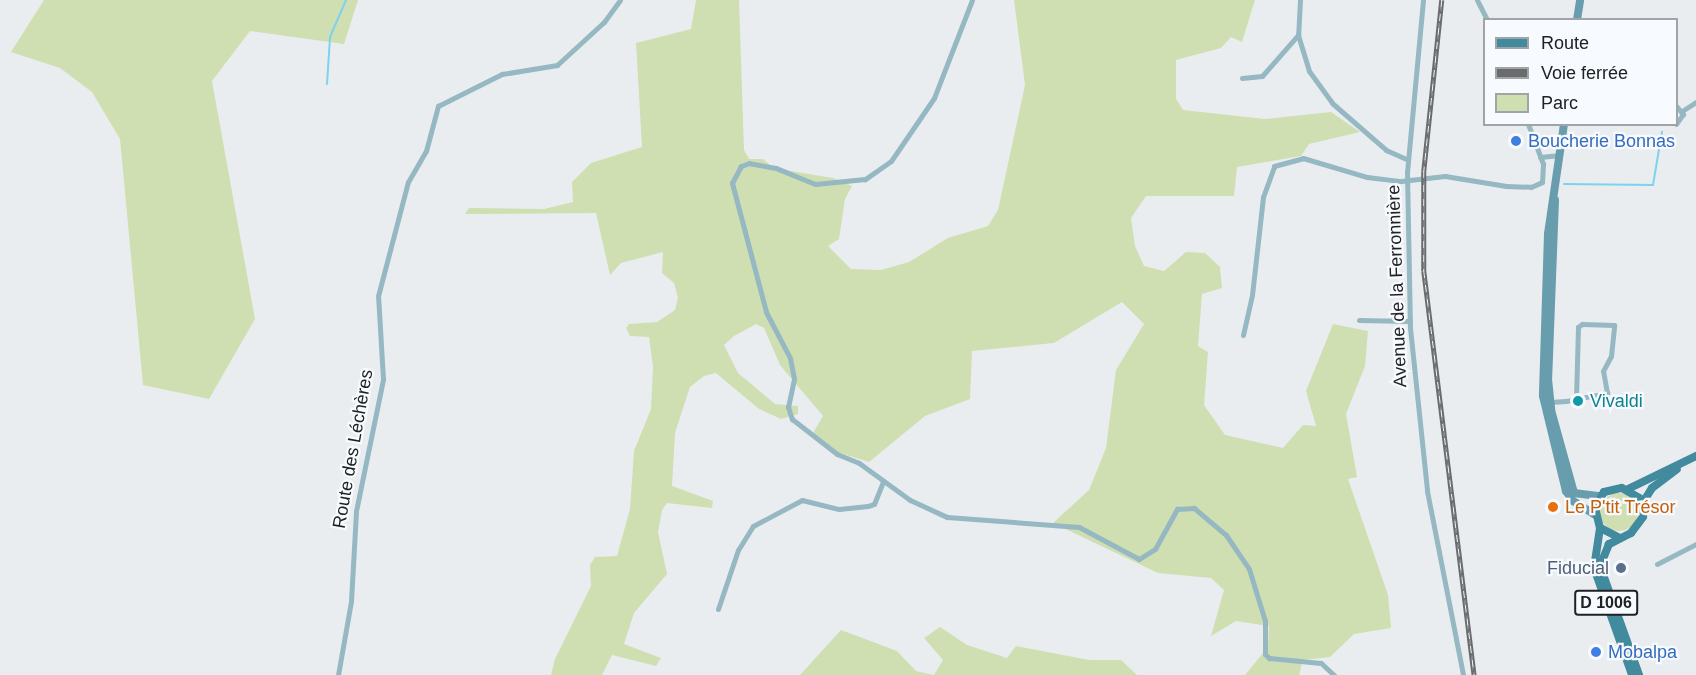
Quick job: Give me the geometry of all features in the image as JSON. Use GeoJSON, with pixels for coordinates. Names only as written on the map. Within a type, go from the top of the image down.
{"type":"FeatureCollection","features":[{"type":"Feature","properties":{"kind":"main road"},"geometry":{"type":"LineString","coordinates":[[1577,18],[1580,0]]}},
{"type":"Feature","properties":{"kind":"main road"},"geometry":{"type":"LineString","coordinates":[[1564,126],[1548,234],[1543,396],[1566,491],[1573,501],[1594,514],[1600,528],[1618,537],[1636,529],[1643,517],[1642,504],[1652,488],[1696,456]]}},
{"type":"Feature","properties":{"kind":"main road"},"geometry":{"type":"LineString","coordinates":[[1555,189],[1550,402],[1572,488],[1584,497],[1600,496],[1610,489],[1628,489],[1682,465]]}},
{"type":"Feature","properties":{"kind":"main road"},"geometry":{"type":"LineString","coordinates":[[1628,489],[1642,504]]}},
{"type":"Feature","properties":{"kind":"main road"},"geometry":{"type":"LineString","coordinates":[[1594,514],[1600,496]]}},
{"type":"Feature","properties":{"kind":"main road","name":"D 1006"},"geometry":{"type":"LineString","coordinates":[[1600,528],[1594,568],[1632,675]]}},
{"type":"Feature","properties":{"kind":"main road","name":"D 1006"},"geometry":{"type":"LineString","coordinates":[[1618,537],[1603,553],[1601,572],[1639,675]]}},
{"type":"Feature","properties":{"kind":"street","name":"Route des Léchères"},"geometry":{"type":"LineString","coordinates":[[338,675],[351,601],[356,511],[382,379],[377,299],[408,182],[426,151],[441,102],[466,94],[502,74],[557,65],[604,22],[620,0]]}},
{"type":"Feature","properties":{"kind":"street"},"geometry":{"type":"LineString","coordinates":[[972,0],[934,98],[891,161],[865,178],[815,184],[776,168],[749,163],[741,166],[732,183],[766,312],[790,358],[794,379],[788,407],[792,419],[819,443],[859,463],[883,483],[947,517],[1078,527],[1139,559],[1155,549],[1177,509],[1194,508],[1226,535],[1249,568],[1265,621],[1265,654],[1269,658],[1321,663],[1334,675]]}},
{"type":"Feature","properties":{"kind":"street"},"geometry":{"type":"LineString","coordinates":[[1300,0],[1298,35],[1309,71],[1332,103],[1386,150],[1408,160]]}},
{"type":"Feature","properties":{"kind":"street","name":"Avenue de la Ferronnière"},"geometry":{"type":"LineString","coordinates":[[1423,0],[1408,160],[1410,321],[1427,491],[1463,675]]}},
{"type":"Feature","properties":{"kind":"street"},"geometry":{"type":"LineString","coordinates":[[1477,0],[1486,18]]}},
{"type":"Feature","properties":{"kind":"street"},"geometry":{"type":"LineString","coordinates":[[1575,0],[1578,9]]}},
{"type":"Feature","properties":{"kind":"street"},"geometry":{"type":"LineString","coordinates":[[1242,78],[1262,76],[1298,35]]}},
{"type":"Feature","properties":{"kind":"street"},"geometry":{"type":"LineString","coordinates":[[1678,120],[1682,111],[1696,102]]}},
{"type":"Feature","properties":{"kind":"street"},"geometry":{"type":"LineString","coordinates":[[1678,107],[1682,111]]}},
{"type":"Feature","properties":{"kind":"street"},"geometry":{"type":"LineString","coordinates":[[1529,126],[1540,157],[1542,182]]}},
{"type":"Feature","properties":{"kind":"street"},"geometry":{"type":"LineString","coordinates":[[1540,157],[1560,155]]}},
{"type":"Feature","properties":{"kind":"street"},"geometry":{"type":"LineString","coordinates":[[1243,335],[1252,295],[1263,197],[1274,166],[1303,158],[1367,177],[1408,180],[1445,176],[1506,186],[1531,187],[1542,182]]}},
{"type":"Feature","properties":{"kind":"street"},"geometry":{"type":"LineString","coordinates":[[1542,182],[1555,189]]}},
{"type":"Feature","properties":{"kind":"street"},"geometry":{"type":"LineString","coordinates":[[1359,320],[1410,321]]}},
{"type":"Feature","properties":{"kind":"street"},"geometry":{"type":"LineString","coordinates":[[1550,402],[1576,399],[1607,393],[1603,371],[1611,356],[1614,325],[1582,324],[1578,327],[1576,399]]}},
{"type":"Feature","properties":{"kind":"street"},"geometry":{"type":"LineString","coordinates":[[718,609],[738,550],[753,526],[802,500],[839,509],[868,506],[874,504],[883,483]]}},
{"type":"Feature","properties":{"kind":"street"},"geometry":{"type":"LineString","coordinates":[[1657,564],[1696,544]]}},
{"type":"Feature","properties":{"kind":"green space"},"geometry":{"type":"Polygon","coordinates":[[[44,0],[358,0],[344,44],[250,31],[212,81],[255,319],[209,399],[143,385],[120,139],[92,92],[60,68],[11,52],[44,0]]]}},
{"type":"Feature","properties":{"kind":"green space"},"geometry":{"type":"Polygon","coordinates":[[[696,0],[739,0],[744,150],[749,159],[763,159],[773,168],[833,178],[852,186],[845,199],[839,239],[828,246],[851,269],[881,270],[909,262],[948,238],[988,226],[998,210],[1025,85],[1014,0],[1255,0],[1242,42],[1231,37],[1221,48],[1176,60],[1176,99],[1183,110],[1265,119],[1331,112],[1360,132],[1309,144],[1301,156],[1237,167],[1234,196],[1146,196],[1131,218],[1135,246],[1144,266],[1164,271],[1186,252],[1205,253],[1220,267],[1222,288],[1202,294],[1198,346],[1208,352],[1204,405],[1225,435],[1283,448],[1303,425],[1316,426],[1306,391],[1333,324],[1368,331],[1365,366],[1346,414],[1357,477],[1348,479],[1388,595],[1391,628],[1354,634],[1330,657],[1303,660],[1299,675],[1245,675],[1268,647],[1269,626],[1236,621],[1211,636],[1224,590],[1211,578],[1158,573],[1053,523],[1089,490],[1106,448],[1116,370],[1144,324],[1122,302],[1054,343],[972,351],[970,399],[925,416],[869,462],[837,452],[813,433],[823,416],[780,365],[764,328],[756,324],[734,336],[724,345],[738,373],[775,404],[798,406],[798,414],[781,419],[759,409],[716,373],[704,376],[690,387],[675,433],[672,486],[713,501],[712,508],[667,503],[662,510],[658,532],[667,574],[634,613],[624,644],[661,658],[656,666],[612,655],[602,675],[551,675],[555,659],[591,586],[590,565],[595,557],[617,556],[630,509],[634,451],[651,409],[653,367],[649,337],[630,336],[626,328],[629,324],[657,322],[675,310],[678,298],[674,283],[662,273],[663,252],[621,263],[610,275],[596,213],[465,214],[469,208],[544,209],[573,202],[572,182],[591,163],[642,147],[636,43],[691,29],[696,0]]]}},
{"type":"Feature","properties":{"kind":"green space"},"geometry":{"type":"Polygon","coordinates":[[[1619,493],[1632,499],[1638,512],[1632,525],[1619,531],[1606,525],[1600,512],[1606,499],[1619,493]]]}},
{"type":"Feature","properties":{"kind":"green space"},"geometry":{"type":"Polygon","coordinates":[[[940,627],[967,645],[1007,658],[1016,646],[1089,660],[1121,660],[1137,675],[934,675],[943,660],[924,638],[940,627]]]}},
{"type":"Feature","properties":{"kind":"green space"},"geometry":{"type":"Polygon","coordinates":[[[841,630],[897,651],[916,671],[934,675],[800,675],[841,630]]]}},
{"type":"Feature","properties":{"kind":"waterway"},"geometry":{"type":"LineString","coordinates":[[327,84],[330,37],[346,0]]}},
{"type":"Feature","properties":{"kind":"waterway"},"geometry":{"type":"LineString","coordinates":[[1564,184],[1653,185],[1662,132]]}},
{"type":"Feature","properties":{"kind":"railway"},"geometry":{"type":"LineString","coordinates":[[1442,0],[1424,171],[1424,271],[1474,675]]}},
{"type":"Feature","properties":{"kind":"place","name":"Boucherie Bonnas"},"geometry":{"type":"Point","coordinates":[1516,141]}},
{"type":"Feature","properties":{"kind":"place","name":"Vivaldi"},"geometry":{"type":"Point","coordinates":[1578,401]}},
{"type":"Feature","properties":{"kind":"place","name":"Le P'tit Trésor"},"geometry":{"type":"Point","coordinates":[1553,507]}},
{"type":"Feature","properties":{"kind":"place","name":"Fiducial"},"geometry":{"type":"Point","coordinates":[1621,568]}},
{"type":"Feature","properties":{"kind":"place","name":"Mobalpa"},"geometry":{"type":"Point","coordinates":[1596,652]}}]}
